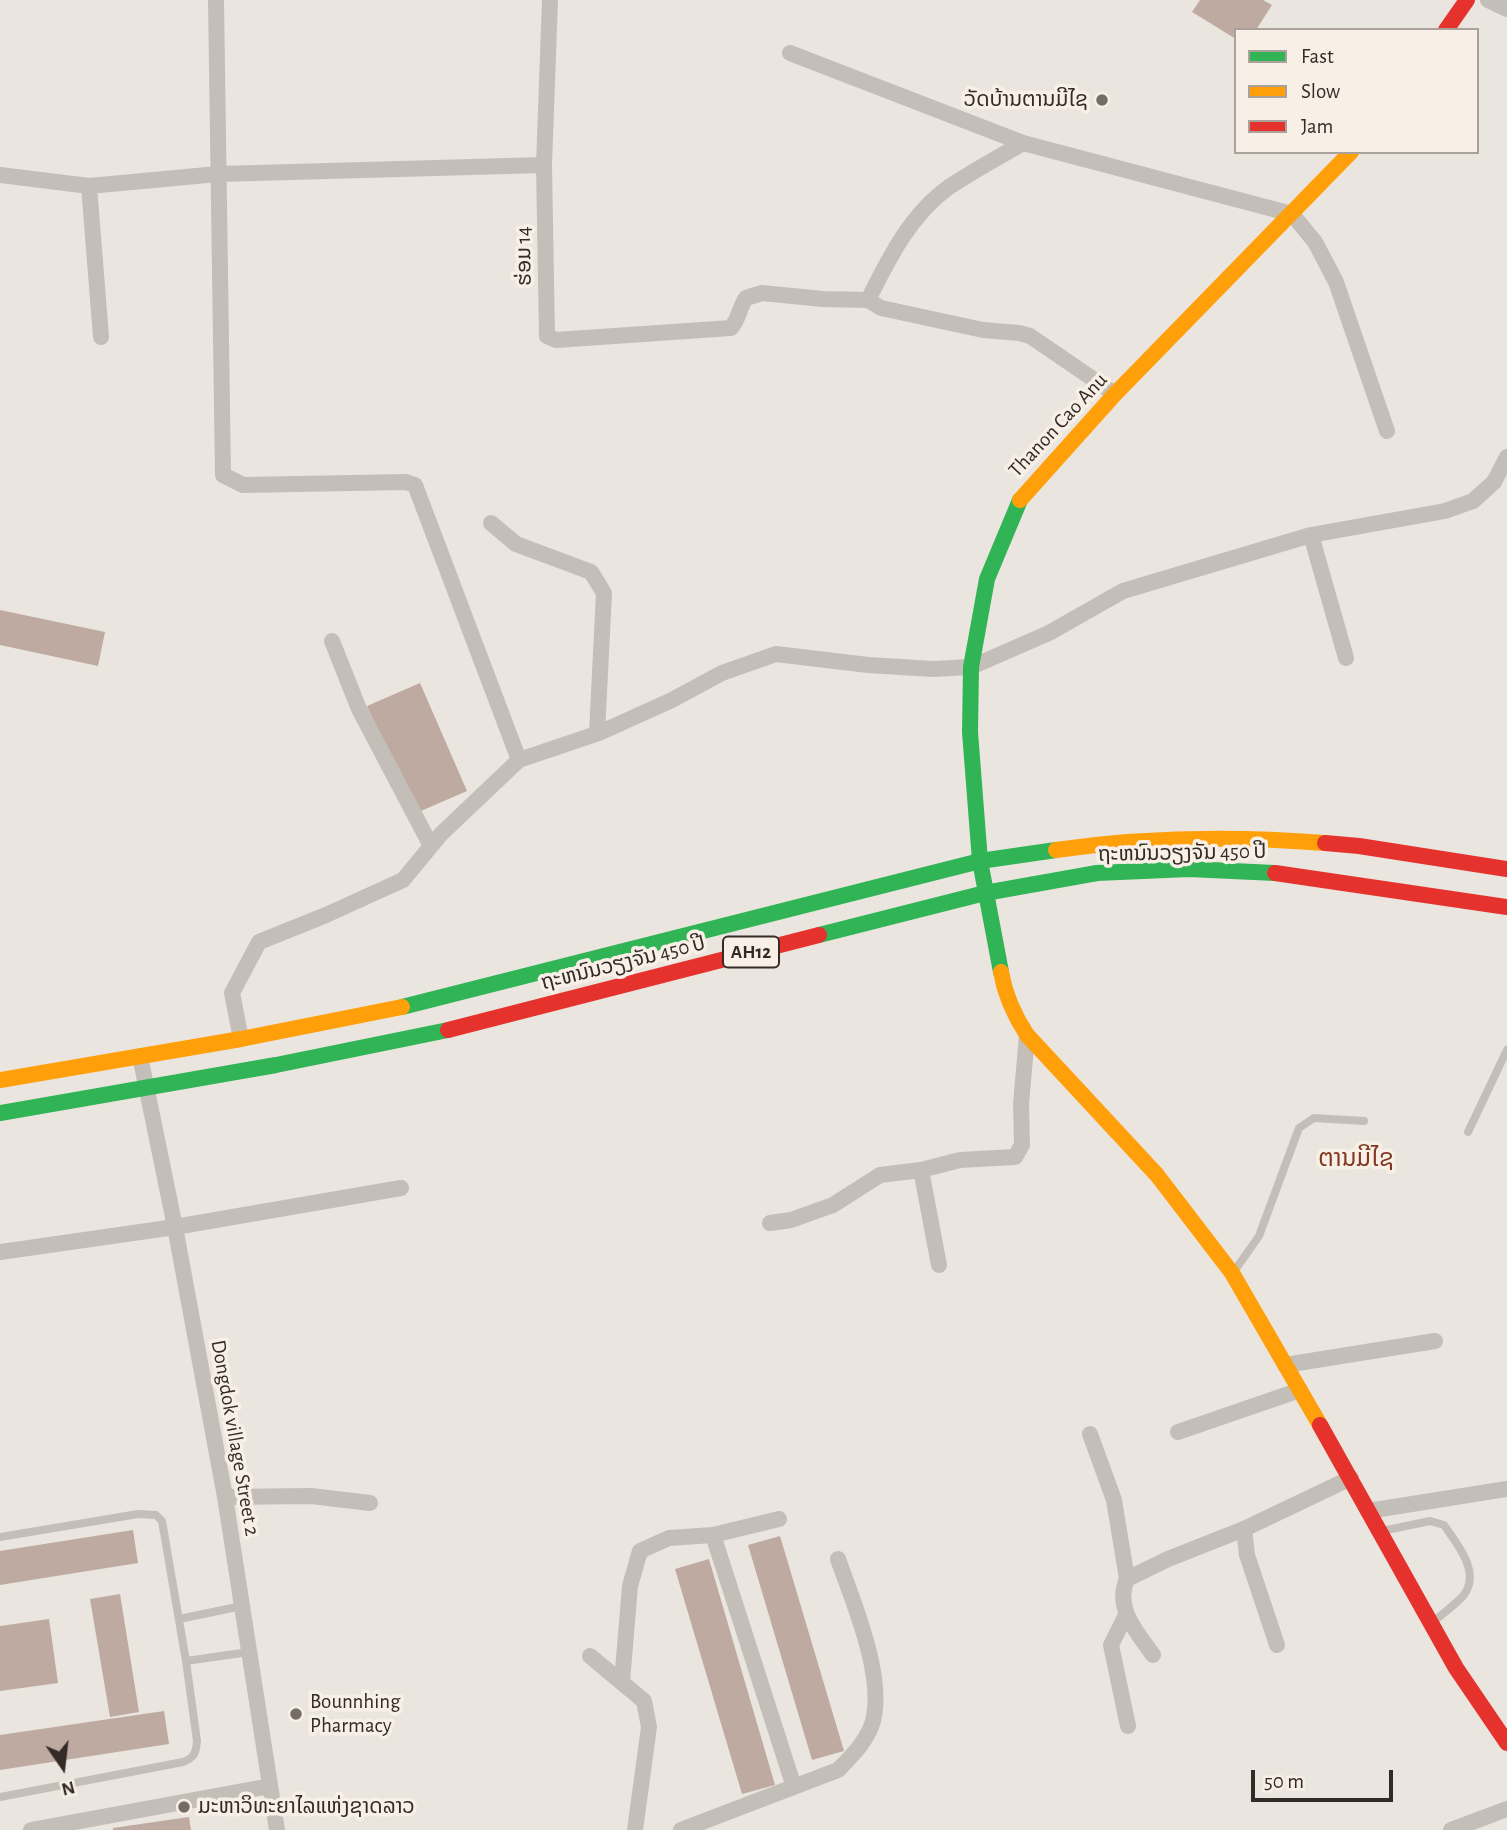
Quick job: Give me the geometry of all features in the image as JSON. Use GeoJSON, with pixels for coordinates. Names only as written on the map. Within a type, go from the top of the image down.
{"type":"FeatureCollection","features":[{"type":"Feature","properties":{"kind":"main road"},"geometry":{"type":"LineString","coordinates":[[1447,28],[1467,0]]}},
{"type":"Feature","properties":{"kind":"main road","name":"Thanon Cao Anu"},"geometry":{"type":"LineString","coordinates":[[1349,154],[1115,394],[1021,496],[987,579],[971,667],[970,732],[980,861],[1004,988],[1015,1016],[1027,1035],[1157,1175],[1232,1273],[1351,1478],[1456,1668],[1507,1743]]}},
{"type":"Feature","properties":{"kind":"main road","name":"ຖະຫນົນວຽງຈັນ 450 ປີ"},"geometry":{"type":"LineString","coordinates":[[0,1080],[241,1039],[430,1001],[980,861],[1092,845],[1188,838],[1285,840],[1359,846],[1507,869]]}},
{"type":"Feature","properties":{"kind":"main road","name":"ຖະຫນົນວຽງຈັນ 450 ປີ"},"geometry":{"type":"LineString","coordinates":[[0,1113],[146,1089],[435,1033],[985,893],[1097,873],[1189,869],[1284,873],[1507,907]]}},
{"type":"Feature","properties":{"kind":"street"},"geometry":{"type":"LineString","coordinates":[[216,0],[223,475],[243,485],[406,482],[415,485],[519,760]]}},
{"type":"Feature","properties":{"kind":"street","name":"ຮ່ອມ 14"},"geometry":{"type":"LineString","coordinates":[[550,0],[544,165],[547,336],[556,340],[732,328],[746,298],[762,293],[868,300]]}},
{"type":"Feature","properties":{"kind":"street"},"geometry":{"type":"LineString","coordinates":[[1488,0],[1507,9]]}},
{"type":"Feature","properties":{"kind":"street"},"geometry":{"type":"LineString","coordinates":[[790,53],[1023,143],[1292,214],[1315,242],[1336,282],[1387,432]]}},
{"type":"Feature","properties":{"kind":"street"},"geometry":{"type":"LineString","coordinates":[[1023,143],[948,188],[916,219],[893,250],[868,300],[881,308],[983,330],[1030,336],[1115,394]]}},
{"type":"Feature","properties":{"kind":"street"},"geometry":{"type":"LineString","coordinates":[[0,174],[89,186],[218,174],[544,165]]}},
{"type":"Feature","properties":{"kind":"street"},"geometry":{"type":"LineString","coordinates":[[89,186],[100,337]]}},
{"type":"Feature","properties":{"kind":"street"},"geometry":{"type":"LineString","coordinates":[[241,1039],[232,993],[259,942],[403,880],[431,846],[519,760],[597,733],[672,700],[722,673],[776,654],[868,665],[933,669],[971,667],[1049,633],[1123,591],[1311,536],[1445,511],[1473,501],[1494,482],[1507,457]]}},
{"type":"Feature","properties":{"kind":"street"},"geometry":{"type":"LineString","coordinates":[[491,523],[516,544],[591,572],[604,593],[597,733]]}},
{"type":"Feature","properties":{"kind":"street"},"geometry":{"type":"LineString","coordinates":[[1311,536],[1346,658]]}},
{"type":"Feature","properties":{"kind":"street"},"geometry":{"type":"LineString","coordinates":[[332,641],[359,709],[431,846]]}},
{"type":"Feature","properties":{"kind":"street"},"geometry":{"type":"LineString","coordinates":[[770,1223],[791,1220],[833,1205],[880,1175],[921,1170],[960,1160],[1015,1157],[1022,1145],[1021,1104],[1027,1035]]}},
{"type":"Feature","properties":{"kind":"street","name":"Dongdok village Street 2"},"geometry":{"type":"LineString","coordinates":[[139,1056],[175,1227],[225,1497],[277,1830]]}},
{"type":"Feature","properties":{"kind":"street"},"geometry":{"type":"LineString","coordinates":[[921,1170],[939,1265]]}},
{"type":"Feature","properties":{"kind":"street"},"geometry":{"type":"LineString","coordinates":[[0,1252],[175,1227],[401,1188]]}},
{"type":"Feature","properties":{"kind":"street"},"geometry":{"type":"LineString","coordinates":[[1285,1365],[1435,1341]]}},
{"type":"Feature","properties":{"kind":"street"},"geometry":{"type":"LineString","coordinates":[[1178,1432],[1300,1390]]}},
{"type":"Feature","properties":{"kind":"street"},"geometry":{"type":"LineString","coordinates":[[1090,1434],[1114,1500],[1127,1579],[1122,1599],[1126,1615],[1153,1655]]}},
{"type":"Feature","properties":{"kind":"street"},"geometry":{"type":"LineString","coordinates":[[1127,1579],[1168,1559],[1244,1530],[1351,1478]]}},
{"type":"Feature","properties":{"kind":"street"},"geometry":{"type":"LineString","coordinates":[[1368,1511],[1507,1489]]}},
{"type":"Feature","properties":{"kind":"street"},"geometry":{"type":"LineString","coordinates":[[225,1497],[311,1496],[370,1503]]}},
{"type":"Feature","properties":{"kind":"street"},"geometry":{"type":"LineString","coordinates":[[622,1682],[630,1586],[640,1550],[669,1538],[713,1535],[779,1519]]}},
{"type":"Feature","properties":{"kind":"street"},"geometry":{"type":"LineString","coordinates":[[1244,1530],[1247,1555],[1277,1644]]}},
{"type":"Feature","properties":{"kind":"street"},"geometry":{"type":"LineString","coordinates":[[713,1535],[794,1787]]}},
{"type":"Feature","properties":{"kind":"street"},"geometry":{"type":"LineString","coordinates":[[681,1830],[838,1770],[857,1751],[871,1726],[875,1691],[869,1648],[838,1559]]}},
{"type":"Feature","properties":{"kind":"street"},"geometry":{"type":"LineString","coordinates":[[1126,1615],[1111,1645],[1128,1726]]}},
{"type":"Feature","properties":{"kind":"street"},"geometry":{"type":"LineString","coordinates":[[590,1656],[644,1701],[649,1727],[635,1830]]}},
{"type":"Feature","properties":{"kind":"street"},"geometry":{"type":"LineString","coordinates":[[31,1830],[270,1786]]}},
{"type":"Feature","properties":{"kind":"street"},"geometry":{"type":"LineString","coordinates":[[1451,1830],[1507,1809]]}},
{"type":"Feature","properties":{"kind":"lane"},"geometry":{"type":"LineString","coordinates":[[1468,1132],[1507,1050]]}},
{"type":"Feature","properties":{"kind":"lane"},"geometry":{"type":"LineString","coordinates":[[1232,1273],[1259,1236],[1299,1128],[1314,1118],[1364,1121]]}},
{"type":"Feature","properties":{"kind":"lane"},"geometry":{"type":"LineString","coordinates":[[0,1537],[138,1514],[156,1515],[162,1521],[197,1741],[196,1752],[191,1759],[183,1762],[0,1797]]}},
{"type":"Feature","properties":{"kind":"lane"},"geometry":{"type":"LineString","coordinates":[[1379,1531],[1430,1521],[1444,1525],[1467,1560],[1470,1581],[1465,1594],[1431,1624]]}},
{"type":"Feature","properties":{"kind":"lane"},"geometry":{"type":"LineString","coordinates":[[179,1619],[242,1606]]}},
{"type":"Feature","properties":{"kind":"lane"},"geometry":{"type":"LineString","coordinates":[[186,1661],[249,1652]]}},
{"type":"Feature","properties":{"kind":"building"},"geometry":{"type":"Polygon","coordinates":[[[1200,0],[1263,0],[1272,5],[1257,28],[1234,28],[1234,38],[1192,12],[1200,0]]]}},
{"type":"Feature","properties":{"kind":"building"},"geometry":{"type":"Polygon","coordinates":[[[0,610],[105,632],[98,666],[0,645],[0,610]]]}},
{"type":"Feature","properties":{"kind":"building"},"geometry":{"type":"Polygon","coordinates":[[[420,683],[467,791],[414,814],[367,706],[420,683]]]}},
{"type":"Feature","properties":{"kind":"building"},"geometry":{"type":"Polygon","coordinates":[[[133,1530],[138,1563],[0,1585],[0,1551],[133,1530]]]}},
{"type":"Feature","properties":{"kind":"building"},"geometry":{"type":"Polygon","coordinates":[[[780,1536],[844,1751],[812,1760],[748,1545],[780,1536]]]}},
{"type":"Feature","properties":{"kind":"building"},"geometry":{"type":"Polygon","coordinates":[[[709,1559],[775,1785],[742,1794],[675,1569],[709,1559]]]}},
{"type":"Feature","properties":{"kind":"building"},"geometry":{"type":"Polygon","coordinates":[[[120,1594],[139,1712],[110,1717],[90,1599],[120,1594]]]}},
{"type":"Feature","properties":{"kind":"building"},"geometry":{"type":"Polygon","coordinates":[[[49,1619],[58,1683],[0,1691],[0,1626],[49,1619]]]}},
{"type":"Feature","properties":{"kind":"building"},"geometry":{"type":"Polygon","coordinates":[[[164,1711],[169,1744],[0,1770],[0,1735],[164,1711]]]}},
{"type":"Feature","properties":{"kind":"building"},"geometry":{"type":"Polygon","coordinates":[[[189,1817],[191,1830],[113,1830],[113,1828],[189,1817]]]}},
{"type":"Feature","properties":{"kind":"traffic: fast"},"geometry":{"type":"LineString","coordinates":[[1001,972],[980,861],[970,732],[971,667],[987,579],[1020,500]]}},
{"type":"Feature","properties":{"kind":"traffic: fast"},"geometry":{"type":"LineString","coordinates":[[402,1007],[980,861],[1056,850]]}},
{"type":"Feature","properties":{"kind":"traffic: fast"},"geometry":{"type":"LineString","coordinates":[[819,935],[985,893],[1097,873],[1189,869],[1275,873]]}},
{"type":"Feature","properties":{"kind":"traffic: fast"},"geometry":{"type":"LineString","coordinates":[[0,1113],[276,1065],[448,1030]]}},
{"type":"Feature","properties":{"kind":"traffic: slow"},"geometry":{"type":"LineString","coordinates":[[1020,500],[1115,394],[1349,154]]}},
{"type":"Feature","properties":{"kind":"traffic: slow"},"geometry":{"type":"LineString","coordinates":[[1056,850],[1123,842],[1190,839],[1325,843]]}},
{"type":"Feature","properties":{"kind":"traffic: slow"},"geometry":{"type":"LineString","coordinates":[[1001,972],[1011,1005],[1027,1035],[1157,1175],[1232,1273],[1320,1425]]}},
{"type":"Feature","properties":{"kind":"traffic: slow"},"geometry":{"type":"LineString","coordinates":[[0,1080],[241,1039],[402,1007]]}},
{"type":"Feature","properties":{"kind":"traffic: jam"},"geometry":{"type":"LineString","coordinates":[[1447,28],[1467,0]]}},
{"type":"Feature","properties":{"kind":"traffic: jam"},"geometry":{"type":"LineString","coordinates":[[1325,843],[1507,869]]}},
{"type":"Feature","properties":{"kind":"traffic: jam"},"geometry":{"type":"LineString","coordinates":[[1275,873],[1507,907]]}},
{"type":"Feature","properties":{"kind":"traffic: jam"},"geometry":{"type":"LineString","coordinates":[[448,1030],[819,935]]}},
{"type":"Feature","properties":{"kind":"traffic: jam"},"geometry":{"type":"LineString","coordinates":[[1320,1425],[1456,1668],[1507,1743]]}},
{"type":"Feature","properties":{"kind":"place","name":"ວັດບ້ານຕານມີໄຊ"},"geometry":{"type":"Point","coordinates":[1102,100]}},
{"type":"Feature","properties":{"kind":"place","name":"Bounnhing Pharmacy"},"geometry":{"type":"Point","coordinates":[296,1714]}},
{"type":"Feature","properties":{"kind":"place","name":"ມະຫາວິທະຍາໄລແຫ່ງຊາດລາວ"},"geometry":{"type":"Point","coordinates":[184,1807]}},
{"type":"Feature","properties":{"kind":"district","name":"ຕານມີໄຊ"},"geometry":{"type":"Point","coordinates":[1356,1159]}}]}
